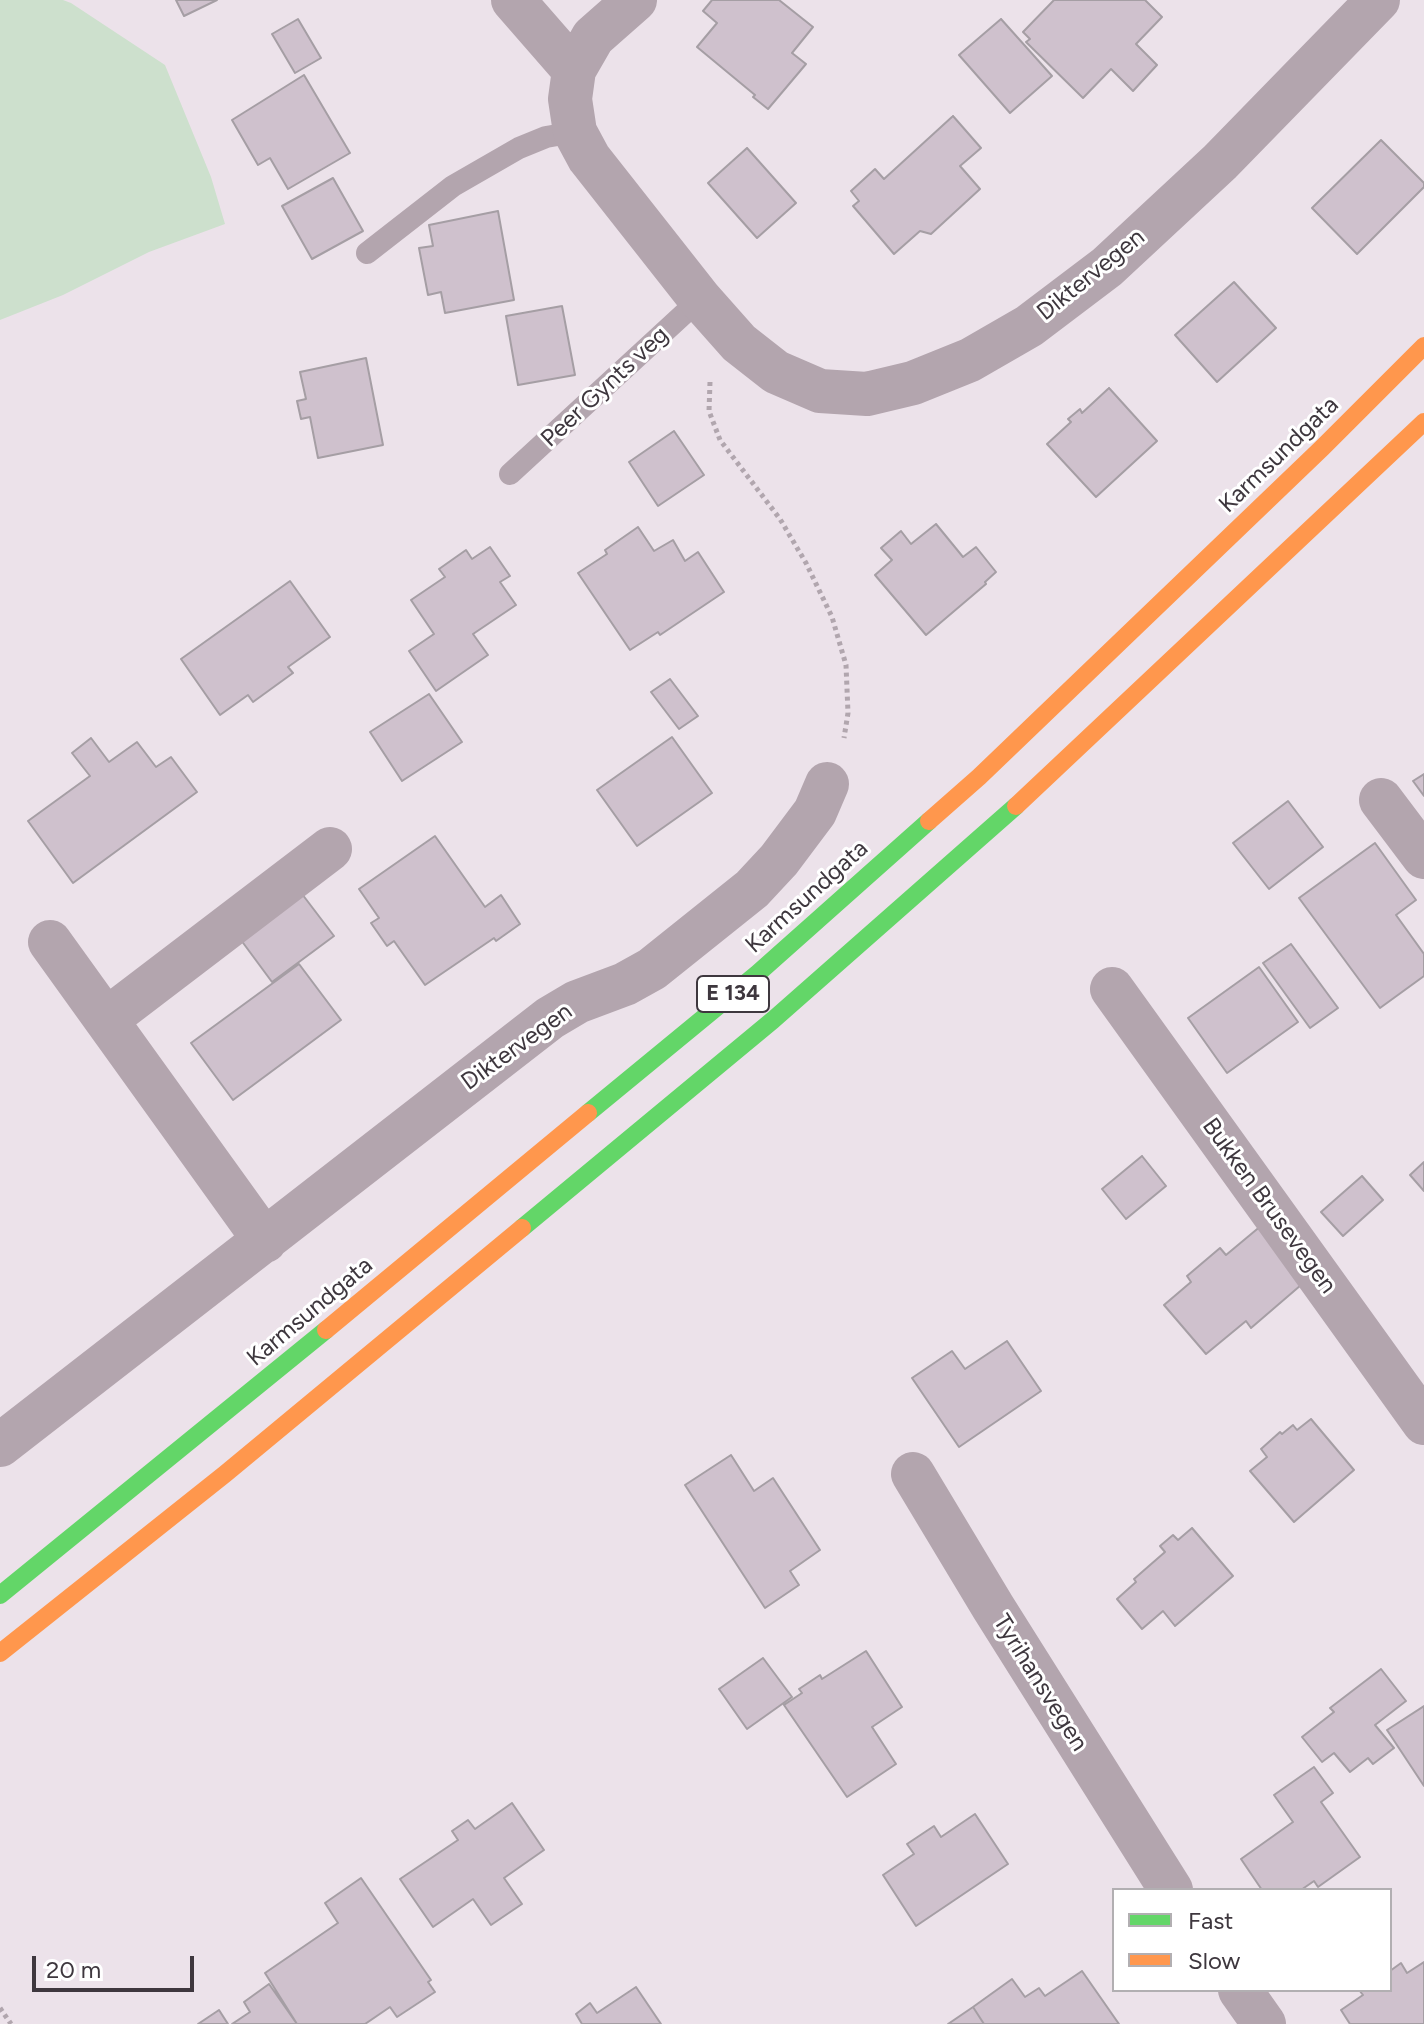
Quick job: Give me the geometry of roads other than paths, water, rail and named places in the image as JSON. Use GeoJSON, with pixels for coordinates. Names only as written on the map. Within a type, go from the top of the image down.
{"type":"FeatureCollection","features":[{"type":"Feature","properties":{"kind":"highway","name":"Karmsundgata"},"geometry":{"type":"LineString","coordinates":[[0,1595],[757,974],[979,777],[1424,346]]}},
{"type":"Feature","properties":{"kind":"highway","name":"E 134"},"geometry":{"type":"LineString","coordinates":[[0,1653],[225,1474],[773,1020],[1012,810],[1424,422]]}},
{"type":"Feature","properties":{"kind":"street"},"geometry":{"type":"LineString","coordinates":[[513,0],[574,70]]}},
{"type":"Feature","properties":{"kind":"street"},"geometry":{"type":"LineString","coordinates":[[635,0],[593,37],[574,70],[570,99],[575,132],[589,158],[700,299]]}},
{"type":"Feature","properties":{"kind":"street","name":"Diktervegen"},"geometry":{"type":"LineString","coordinates":[[700,299],[739,343],[776,372],[820,391],[867,394],[913,383],[970,360],[1029,326],[1107,267],[1220,162],[1378,0]]}},
{"type":"Feature","properties":{"kind":"street","name":"Diktervegen"},"geometry":{"type":"LineString","coordinates":[[0,1445],[550,1018],[577,1002],[625,984],[652,969],[752,889],[779,860],[815,812],[827,784]]}},
{"type":"Feature","properties":{"kind":"street"},"geometry":{"type":"LineString","coordinates":[[1381,800],[1424,857]]}},
{"type":"Feature","properties":{"kind":"street"},"geometry":{"type":"LineString","coordinates":[[107,1019],[330,849]]}},
{"type":"Feature","properties":{"kind":"street"},"geometry":{"type":"LineString","coordinates":[[50,942],[265,1241]]}},
{"type":"Feature","properties":{"kind":"street","name":"Bukken Brusevegen"},"geometry":{"type":"LineString","coordinates":[[1112,989],[1424,1423]]}},
{"type":"Feature","properties":{"kind":"street","name":"Tyrihansvegen"},"geometry":{"type":"LineString","coordinates":[[913,1474],[1001,1621],[1170,1888]]}},
{"type":"Feature","properties":{"kind":"street"},"geometry":{"type":"LineString","coordinates":[[1241,1992],[1264,2024]]}},
{"type":"Feature","properties":{"kind":"lane"},"geometry":{"type":"LineString","coordinates":[[367,253],[453,186],[519,148],[546,137],[575,132]]}},
{"type":"Feature","properties":{"kind":"lane","name":"Peer Gynts veg"},"geometry":{"type":"LineString","coordinates":[[510,474],[700,299]]}}]}
